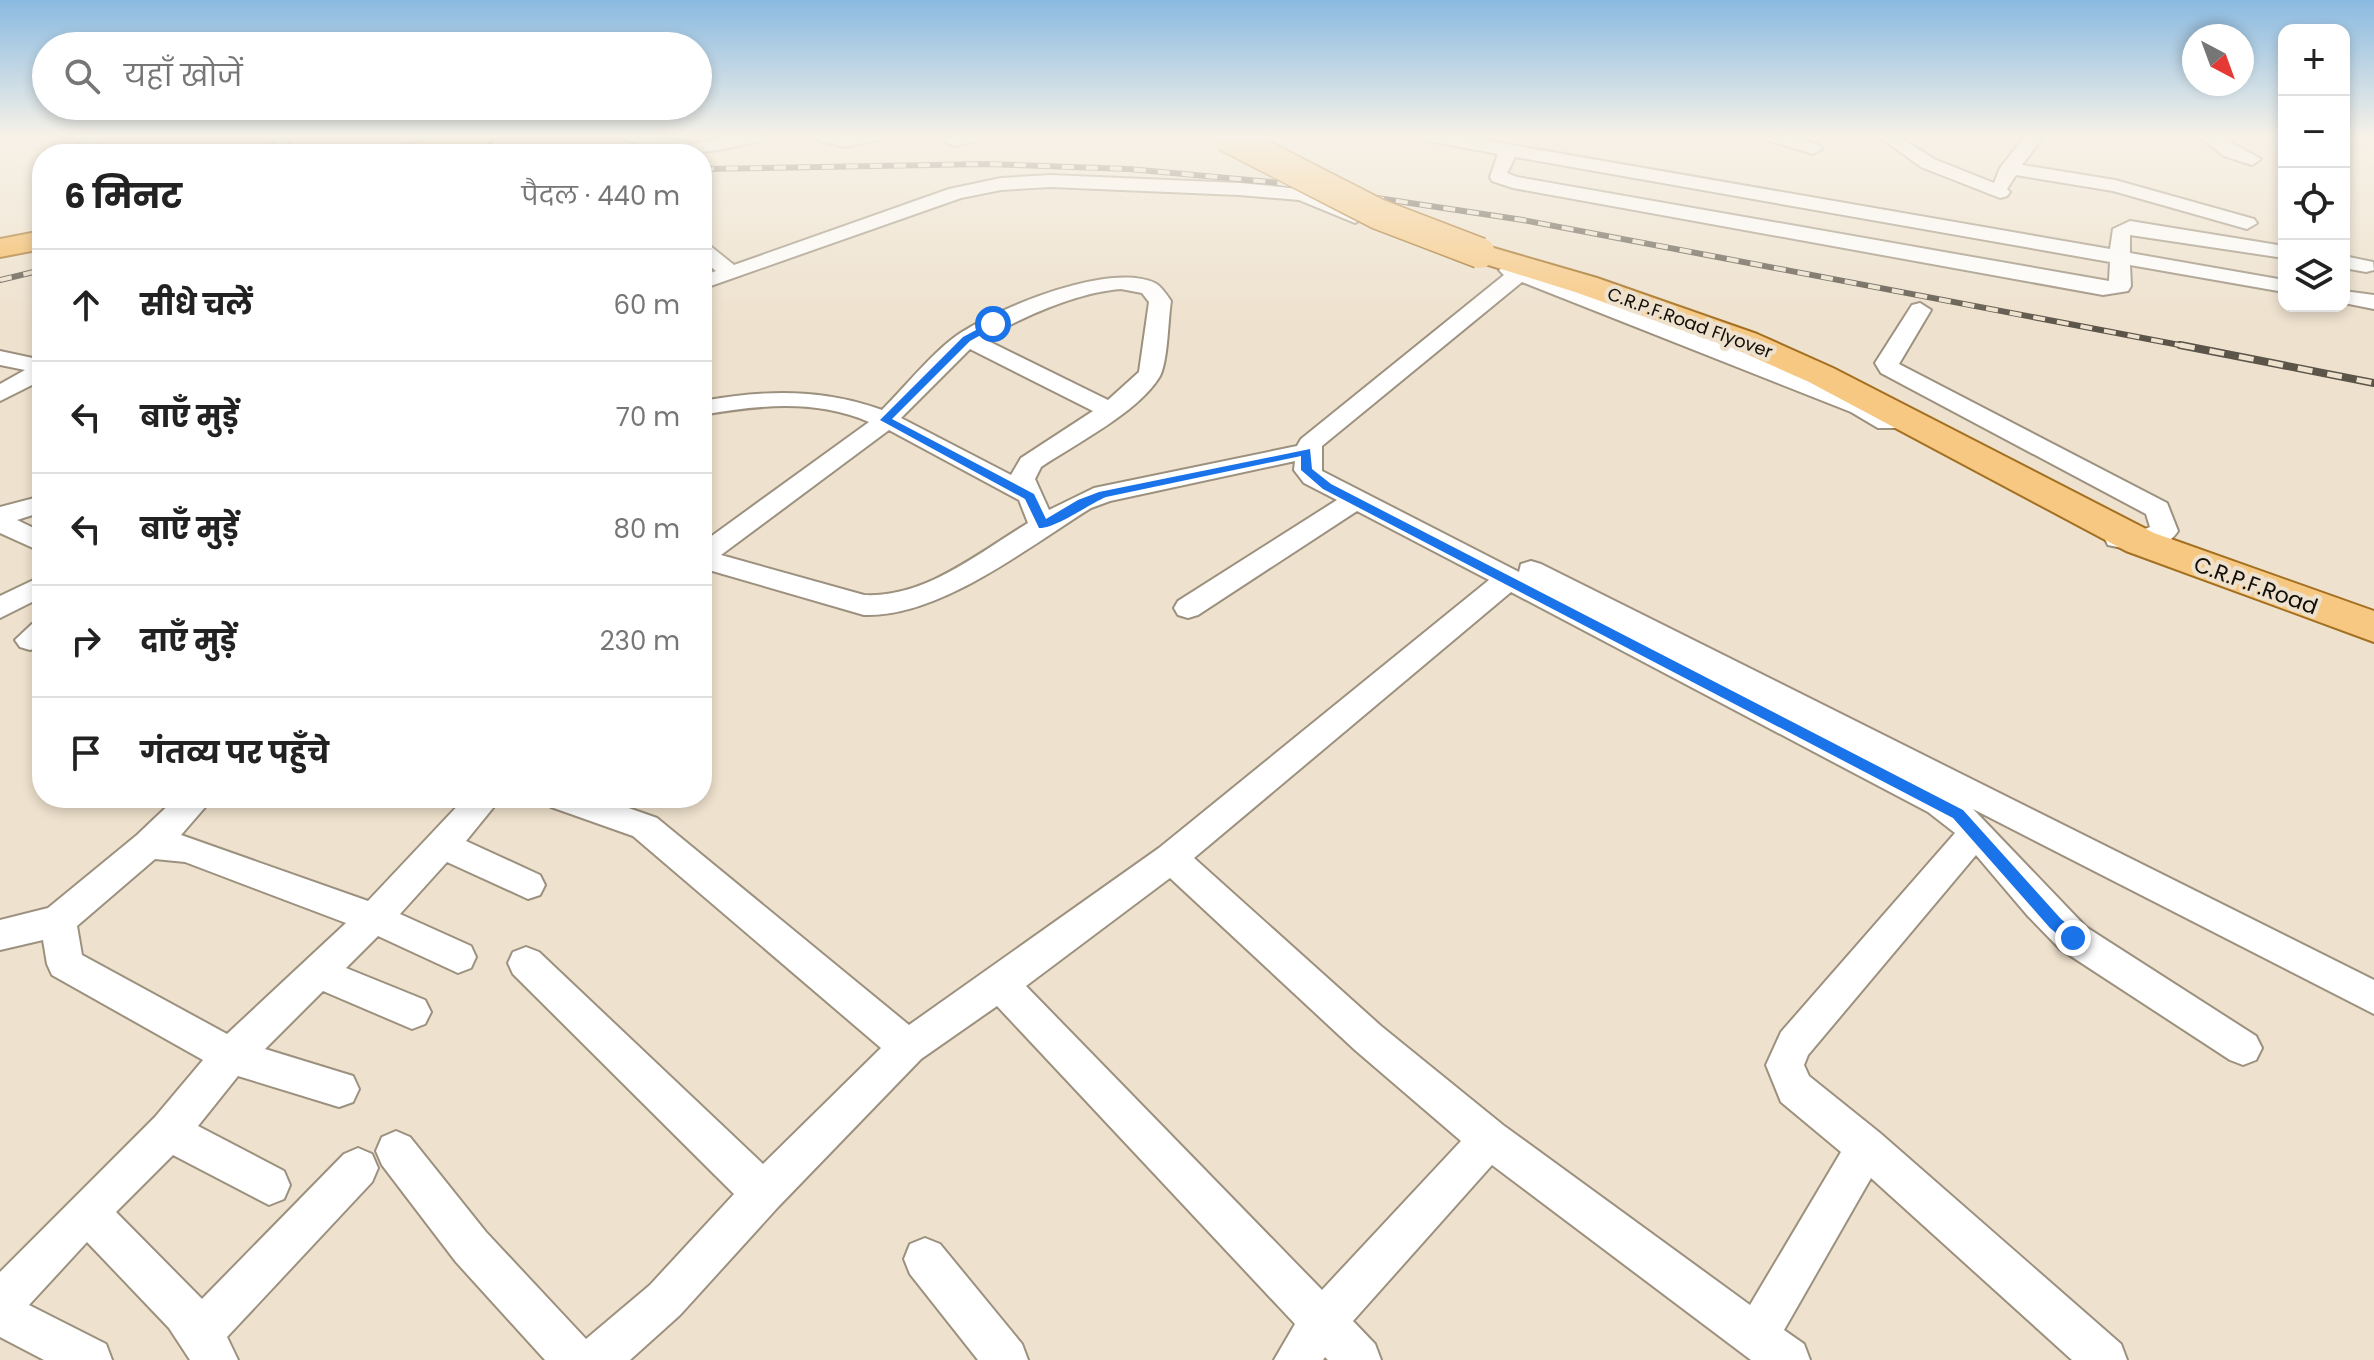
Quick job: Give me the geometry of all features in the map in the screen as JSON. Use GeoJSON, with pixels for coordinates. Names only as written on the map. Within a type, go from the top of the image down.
{"type":"FeatureCollection","features":[{"type":"Feature","properties":{"kind":"highway"},"geometry":{"type":"LineString","coordinates":[[0,239],[32,232]]}},
{"type":"Feature","properties":{"kind":"highway"},"geometry":{"type":"LineString","coordinates":[[0,248],[32,242]]}},
{"type":"Feature","properties":{"kind":"main road","name":"C.R.P.F.Road Flyover"},"geometry":{"type":"LineString","coordinates":[[1350,199],[1428,236],[1611,294],[1745,341],[1993,456],[2152,536]]}},
{"type":"Feature","properties":{"kind":"main road","name":"C.R.P.F.Road Flyover"},"geometry":{"type":"LineString","coordinates":[[1381,199],[1424,221],[1661,297],[1788,344],[1993,456]]}},
{"type":"Feature","properties":{"kind":"main road","name":"C.R.P.F.Road"},"geometry":{"type":"LineString","coordinates":[[2152,536],[2374,607]]}},
{"type":"Feature","properties":{"kind":"main road","name":"C.R.P.F.Road"},"geometry":{"type":"LineString","coordinates":[[2152,536],[2374,627]]}},
{"type":"Feature","properties":{"kind":"street"},"geometry":{"type":"LineString","coordinates":[[712,279],[938,199]]}},
{"type":"Feature","properties":{"kind":"street"},"geometry":{"type":"LineString","coordinates":[[1313,199],[1405,239],[1520,273],[1859,407],[2102,538],[2152,536],[2158,509],[1889,368],[1887,363],[1920,310]]}},
{"type":"Feature","properties":{"kind":"street"},"geometry":{"type":"LineString","coordinates":[[1613,199],[2103,289],[2120,286],[2120,233],[2130,227],[2278,251]]}},
{"type":"Feature","properties":{"kind":"street"},"geometry":{"type":"LineString","coordinates":[[1896,199],[1994,212],[2121,256],[2278,285]]}},
{"type":"Feature","properties":{"kind":"street"},"geometry":{"type":"LineString","coordinates":[[1977,199],[1994,212]]}},
{"type":"Feature","properties":{"kind":"street"},"geometry":{"type":"LineString","coordinates":[[1994,212],[1998,199]]}},
{"type":"Feature","properties":{"kind":"street"},"geometry":{"type":"LineString","coordinates":[[2163,199],[2247,223]]}},
{"type":"Feature","properties":{"kind":"street"},"geometry":{"type":"LineString","coordinates":[[712,257],[730,272]]}},
{"type":"Feature","properties":{"kind":"street"},"geometry":{"type":"LineString","coordinates":[[2350,263],[2366,266]]}},
{"type":"Feature","properties":{"kind":"street"},"geometry":{"type":"LineString","coordinates":[[1520,273],[1310,444],[1307,470],[1313,477],[1958,814],[2055,923],[2073,938],[2243,1048]]}},
{"type":"Feature","properties":{"kind":"street"},"geometry":{"type":"LineString","coordinates":[[712,550],[885,420],[967,339],[993,324],[1092,285],[1121,283],[1149,288],[1160,301],[1150,373],[1108,409],[1030,463],[1022,479],[1043,526]]}},
{"type":"Feature","properties":{"kind":"street"},"geometry":{"type":"LineString","coordinates":[[2350,298],[2374,302]]}},
{"type":"Feature","properties":{"kind":"street"},"geometry":{"type":"LineString","coordinates":[[967,339],[1108,409]]}},
{"type":"Feature","properties":{"kind":"street"},"geometry":{"type":"LineString","coordinates":[[0,358],[32,366]]}},
{"type":"Feature","properties":{"kind":"street"},"geometry":{"type":"LineString","coordinates":[[0,394],[32,374]]}},
{"type":"Feature","properties":{"kind":"street"},"geometry":{"type":"LineString","coordinates":[[712,407],[782,399],[847,406],[885,420],[1030,496]]}},
{"type":"Feature","properties":{"kind":"street"},"geometry":{"type":"LineString","coordinates":[[712,561],[864,605],[885,606],[932,593],[1082,502],[1124,488],[1307,451]]}},
{"type":"Feature","properties":{"kind":"street"},"geometry":{"type":"LineString","coordinates":[[1307,451],[1313,458],[2374,998]]}},
{"type":"Feature","properties":{"kind":"street"},"geometry":{"type":"LineString","coordinates":[[1188,608],[1354,501]]}},
{"type":"Feature","properties":{"kind":"street"},"geometry":{"type":"LineString","coordinates":[[0,519],[32,508]]}},
{"type":"Feature","properties":{"kind":"street"},"geometry":{"type":"LineString","coordinates":[[0,519],[32,537]]}},
{"type":"Feature","properties":{"kind":"street"},"geometry":{"type":"LineString","coordinates":[[596,1360],[665,1300],[763,1193],[908,1047],[1000,984],[1171,858],[1507,580]]}},
{"type":"Feature","properties":{"kind":"street"},"geometry":{"type":"LineString","coordinates":[[0,608],[32,590]]}},
{"type":"Feature","properties":{"kind":"street"},"geometry":{"type":"LineString","coordinates":[[0,935],[58,921],[149,845],[187,808]]}},
{"type":"Feature","properties":{"kind":"street"},"geometry":{"type":"LineString","coordinates":[[0,1304],[169,1131],[231,1056],[374,918],[475,808]]}},
{"type":"Feature","properties":{"kind":"street"},"geometry":{"type":"LineString","coordinates":[[591,808],[645,827],[908,1047]]}},
{"type":"Feature","properties":{"kind":"street"},"geometry":{"type":"LineString","coordinates":[[1976,832],[1794,1044],[1785,1065],[1795,1089],[1866,1147],[2105,1360]]}},
{"type":"Feature","properties":{"kind":"street"},"geometry":{"type":"LineString","coordinates":[[441,844],[528,885]]}},
{"type":"Feature","properties":{"kind":"street"},"geometry":{"type":"LineString","coordinates":[[149,845],[187,849],[374,918],[458,957]]}},
{"type":"Feature","properties":{"kind":"street"},"geometry":{"type":"LineString","coordinates":[[1171,858],[1368,1038],[1489,1139],[1772,1348],[1866,1147]]}},
{"type":"Feature","properties":{"kind":"street"},"geometry":{"type":"LineString","coordinates":[[58,921],[65,964],[231,1056],[339,1089]]}},
{"type":"Feature","properties":{"kind":"street"},"geometry":{"type":"LineString","coordinates":[[526,963],[763,1193]]}},
{"type":"Feature","properties":{"kind":"street"},"geometry":{"type":"LineString","coordinates":[[316,972],[412,1012]]}},
{"type":"Feature","properties":{"kind":"street"},"geometry":{"type":"LineString","coordinates":[[1000,984],[1359,1360]]}},
{"type":"Feature","properties":{"kind":"street"},"geometry":{"type":"LineString","coordinates":[[169,1131],[269,1185]]}},
{"type":"Feature","properties":{"kind":"street"},"geometry":{"type":"LineString","coordinates":[[1296,1360],[1322,1323],[1489,1139]]}},
{"type":"Feature","properties":{"kind":"street"},"geometry":{"type":"LineString","coordinates":[[396,1151],[471,1247],[575,1360]]}},
{"type":"Feature","properties":{"kind":"street"},"geometry":{"type":"LineString","coordinates":[[87,1212],[185,1312],[207,1347],[358,1168]]}},
{"type":"Feature","properties":{"kind":"street"},"geometry":{"type":"LineString","coordinates":[[925,1259],[1006,1360]]}},
{"type":"Feature","properties":{"kind":"street"},"geometry":{"type":"LineString","coordinates":[[0,1313],[90,1360]]}},
{"type":"Feature","properties":{"kind":"railway"},"geometry":{"type":"LineString","coordinates":[[1387,199],[1523,220],[2190,347]]}},
{"type":"Feature","properties":{"kind":"railway"},"geometry":{"type":"LineString","coordinates":[[0,280],[32,272]]}},
{"type":"Feature","properties":{"kind":"railway"},"geometry":{"type":"LineString","coordinates":[[2180,345],[2374,383]]}},
{"type":"Feature","properties":{"kind":"route"},"geometry":{"type":"LineString","coordinates":[[993,324],[967,339],[885,420],[1030,496],[1043,526],[1082,502],[1103,494],[1307,451],[1307,470],[1327,487],[1958,814],[2055,923],[2073,938]]}}]}
